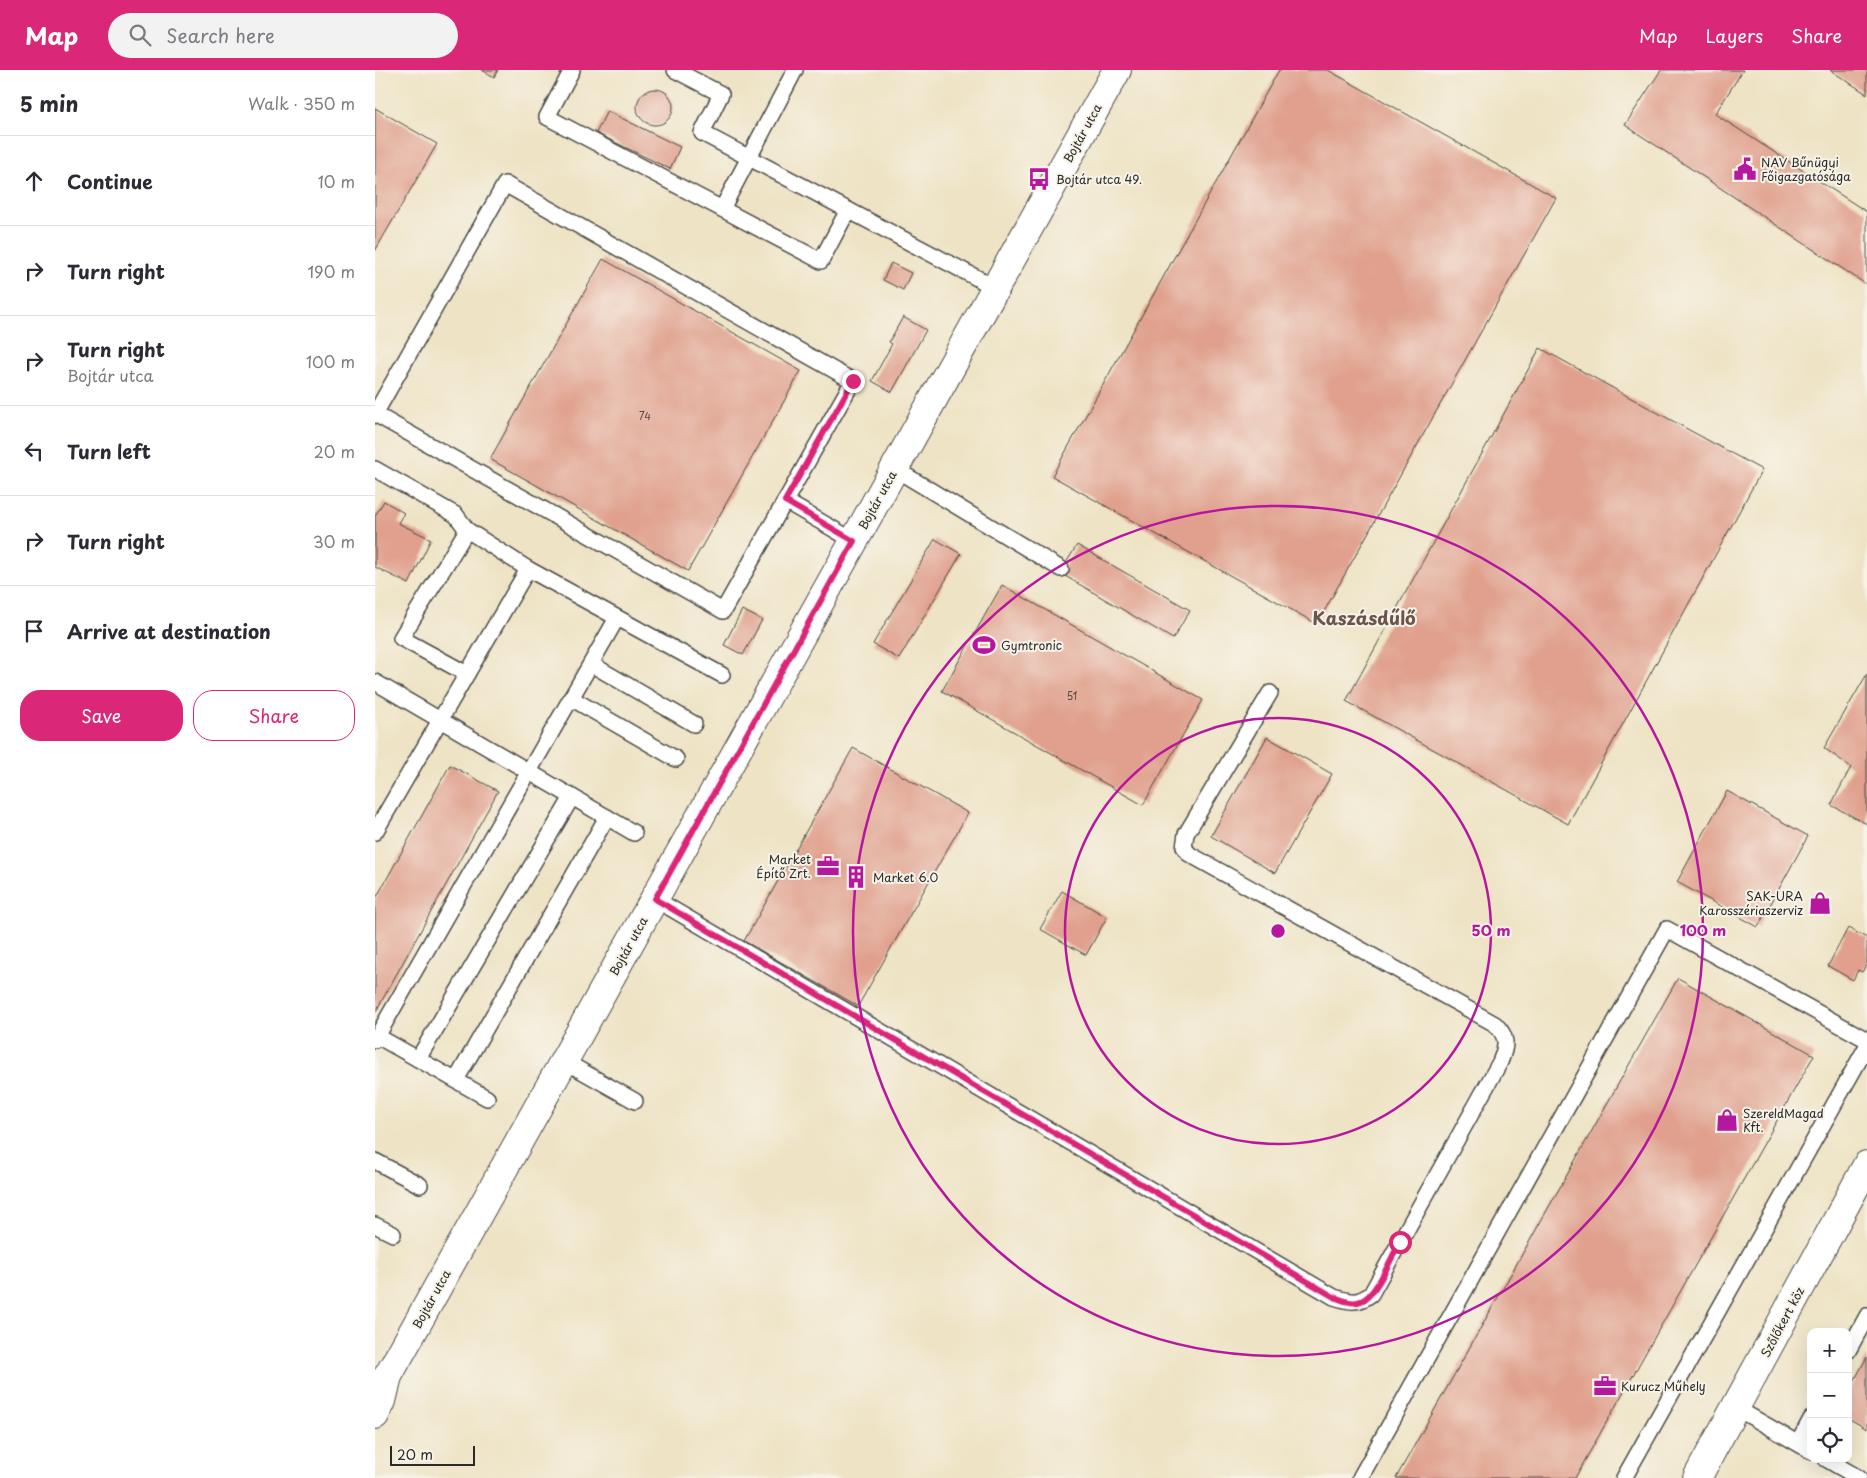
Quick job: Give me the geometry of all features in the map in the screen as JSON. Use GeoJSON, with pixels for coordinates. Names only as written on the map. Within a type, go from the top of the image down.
{"type":"FeatureCollection","features":[{"type":"Feature","properties":{"kind":"street","name":"Bojtár utca"},"geometry":{"type":"LineString","coordinates":[[375,1415],[382,1384],[1117,70]]}},
{"type":"Feature","properties":{"kind":"street","name":"Szőlőkert köz"},"geometry":{"type":"LineString","coordinates":[[1697,1478],[1867,1165]]}},
{"type":"Feature","properties":{"kind":"lane"},"geometry":{"type":"LineString","coordinates":[[572,70],[547,117],[821,261],[849,210]]}},
{"type":"Feature","properties":{"kind":"lane"},"geometry":{"type":"LineString","coordinates":[[675,70],[721,94],[702,133],[996,288]]}},
{"type":"Feature","properties":{"kind":"lane"},"geometry":{"type":"LineString","coordinates":[[722,209],[795,70]]}},
{"type":"Feature","properties":{"kind":"lane"},"geometry":{"type":"LineString","coordinates":[[505,184],[853,381],[785,501],[723,611],[375,414],[505,184]]}},
{"type":"Feature","properties":{"kind":"lane"},"geometry":{"type":"LineString","coordinates":[[895,469],[1061,569]]}},
{"type":"Feature","properties":{"kind":"lane"},"geometry":{"type":"LineString","coordinates":[[375,470],[456,515],[467,530],[528,569],[722,675]]}},
{"type":"Feature","properties":{"kind":"lane"},"geometry":{"type":"LineString","coordinates":[[785,501],[854,541]]}},
{"type":"Feature","properties":{"kind":"lane"},"geometry":{"type":"LineString","coordinates":[[467,530],[401,638],[467,674]]}},
{"type":"Feature","properties":{"kind":"lane"},"geometry":{"type":"LineString","coordinates":[[375,832],[528,569]]}},
{"type":"Feature","properties":{"kind":"lane"},"geometry":{"type":"LineString","coordinates":[[487,1098],[376,1038],[617,618]]}},
{"type":"Feature","properties":{"kind":"lane"},"geometry":{"type":"LineString","coordinates":[[591,664],[694,724]]}},
{"type":"Feature","properties":{"kind":"lane"},"geometry":{"type":"LineString","coordinates":[[375,682],[440,722],[530,771],[634,833]]}},
{"type":"Feature","properties":{"kind":"lane"},"geometry":{"type":"LineString","coordinates":[[655,899],[1334,1297],[1349,1302],[1361,1302],[1371,1294],[1500,1062],[1507,1040],[1504,1033],[1495,1024],[1189,854],[1184,847],[1186,834],[1270,693]]}},
{"type":"Feature","properties":{"kind":"lane"},"geometry":{"type":"LineString","coordinates":[[571,698],[676,759]]}},
{"type":"Feature","properties":{"kind":"lane"},"geometry":{"type":"LineString","coordinates":[[418,1059],[572,796]]}},
{"type":"Feature","properties":{"kind":"lane"},"geometry":{"type":"LineString","coordinates":[[456,1080],[607,817]]}},
{"type":"Feature","properties":{"kind":"lane"},"geometry":{"type":"LineString","coordinates":[[1360,1478],[1667,929],[1867,1040]]}},
{"type":"Feature","properties":{"kind":"lane"},"geometry":{"type":"LineString","coordinates":[[1624,1478],[1867,1046]]}},
{"type":"Feature","properties":{"kind":"lane"},"geometry":{"type":"LineString","coordinates":[[564,1061],[635,1101]]}},
{"type":"Feature","properties":{"kind":"lane"},"geometry":{"type":"LineString","coordinates":[[375,1161],[420,1185]]}},
{"type":"Feature","properties":{"kind":"lane"},"geometry":{"type":"LineString","coordinates":[[375,1225],[393,1234]]}},
{"type":"Feature","properties":{"kind":"lane"},"geometry":{"type":"LineString","coordinates":[[1852,1343],[1867,1316]]}},
{"type":"Feature","properties":{"kind":"lane"},"geometry":{"type":"LineString","coordinates":[[1736,1408],[1804,1447]]}},
{"type":"Feature","properties":{"kind":"lane"},"geometry":{"type":"LineString","coordinates":[[1833,1463],[1859,1478]]}},
{"type":"Feature","properties":{"kind":"building"},"geometry":{"type":"Polygon","coordinates":[[[482,70],[498,70],[494,77],[482,70]]]}},
{"type":"Feature","properties":{"kind":"building"},"geometry":{"type":"Polygon","coordinates":[[[1279,70],[1328,70],[1556,198],[1317,624],[1052,476],[1279,70]]]}},
{"type":"Feature","properties":{"kind":"building","name":"NAV Bűnügyi Főigazgatósága"},"geometry":{"type":"Polygon","coordinates":[[[1661,70],[1743,70],[1715,114],[1867,212],[1867,285],[1625,125],[1661,70]]]}},
{"type":"Feature","properties":{"kind":"building"},"geometry":{"type":"Polygon","coordinates":[[[1830,70],[1867,70],[1867,94],[1830,70]]]}},
{"type":"Feature","properties":{"kind":"building"},"geometry":{"type":"Polygon","coordinates":[[[655,89],[662,90],[668,94],[672,100],[672,114],[668,120],[662,124],[655,125],[648,124],[642,120],[638,114],[637,107],[638,100],[642,94],[648,90],[655,89]]]}},
{"type":"Feature","properties":{"kind":"building"},"geometry":{"type":"Polygon","coordinates":[[[375,108],[437,144],[375,251],[375,108]]]}},
{"type":"Feature","properties":{"kind":"building"},"geometry":{"type":"Polygon","coordinates":[[[607,111],[680,147],[670,169],[596,133],[607,111]]]}},
{"type":"Feature","properties":{"kind":"building"},"geometry":{"type":"Polygon","coordinates":[[[603,259],[801,371],[688,571],[490,459],[603,259]]]}},
{"type":"Feature","properties":{"kind":"building"},"geometry":{"type":"Polygon","coordinates":[[[891,263],[911,273],[903,290],[883,280],[891,263]]]}},
{"type":"Feature","properties":{"kind":"building"},"geometry":{"type":"Polygon","coordinates":[[[903,317],[926,330],[892,392],[872,381],[892,344],[889,342],[903,317]]]}},
{"type":"Feature","properties":{"kind":"building"},"geometry":{"type":"Polygon","coordinates":[[[1540,348],[1762,470],[1568,824],[1346,701],[1540,348]]]}},
{"type":"Feature","properties":{"kind":"building"},"geometry":{"type":"Polygon","coordinates":[[[384,501],[404,513],[398,523],[431,539],[409,584],[375,567],[375,516],[384,501]]]}},
{"type":"Feature","properties":{"kind":"building"},"geometry":{"type":"Polygon","coordinates":[[[935,539],[961,554],[899,659],[873,644],[935,539]]]}},
{"type":"Feature","properties":{"kind":"building"},"geometry":{"type":"Polygon","coordinates":[[[1077,545],[1190,610],[1173,639],[1060,573],[1077,545]]]}},
{"type":"Feature","properties":{"kind":"building"},"geometry":{"type":"Polygon","coordinates":[[[1002,585],[1203,700],[1143,805],[942,691],[1002,585]]]}},
{"type":"Feature","properties":{"kind":"building"},"geometry":{"type":"Polygon","coordinates":[[[742,610],[762,620],[743,655],[724,645],[742,610]]]}},
{"type":"Feature","properties":{"kind":"building"},"geometry":{"type":"Polygon","coordinates":[[[1867,674],[1867,824],[1831,805],[1851,767],[1824,748],[1867,674]]]}},
{"type":"Feature","properties":{"kind":"building"},"geometry":{"type":"Polygon","coordinates":[[[1267,737],[1332,774],[1275,873],[1211,836],[1267,737]]]}},
{"type":"Feature","properties":{"kind":"building","name":"Market 6.0"},"geometry":{"type":"Polygon","coordinates":[[[853,748],[968,813],[858,1006],[744,941],[853,748]]]}},
{"type":"Feature","properties":{"kind":"building"},"geometry":{"type":"Polygon","coordinates":[[[450,765],[498,791],[375,1013],[375,900],[450,765]]]}},
{"type":"Feature","properties":{"kind":"building"},"geometry":{"type":"Polygon","coordinates":[[[1727,791],[1808,836],[1758,927],[1677,882],[1727,791]]]}},
{"type":"Feature","properties":{"kind":"building"},"geometry":{"type":"Polygon","coordinates":[[[1062,891],[1107,917],[1086,955],[1040,929],[1062,891]]]}},
{"type":"Feature","properties":{"kind":"building"},"geometry":{"type":"Polygon","coordinates":[[[1848,928],[1867,938],[1867,964],[1862,972],[1858,970],[1853,980],[1828,966],[1848,928]]]}},
{"type":"Feature","properties":{"kind":"building"},"geometry":{"type":"Polygon","coordinates":[[[1678,978],[1814,1055],[1575,1478],[1396,1478],[1678,978]]]}},
{"type":"Feature","properties":{"kind":"building"},"geometry":{"type":"Polygon","coordinates":[[[1867,1357],[1867,1429],[1852,1420],[1852,1385],[1867,1357]]]}},
{"type":"Feature","properties":{"kind":"place","name":"NAV Bűnügyi Főigazgatósága"},"geometry":{"type":"Point","coordinates":[1745,169]}},
{"type":"Feature","properties":{"kind":"place","name":"Bojtár utca 49."},"geometry":{"type":"Point","coordinates":[1039,179]}},
{"type":"Feature","properties":{"kind":"place","name":"Gymtronic"},"geometry":{"type":"Point","coordinates":[984,645]}},
{"type":"Feature","properties":{"kind":"place","name":"Market Építő Zrt."},"geometry":{"type":"Point","coordinates":[828,866]}},
{"type":"Feature","properties":{"kind":"place","name":"Market 6.0"},"geometry":{"type":"Point","coordinates":[856,877]}},
{"type":"Feature","properties":{"kind":"place","name":"SAK-URA Karosszériaszerviz"},"geometry":{"type":"Point","coordinates":[1820,903]}},
{"type":"Feature","properties":{"kind":"place","name":"SzereldMagad Kft."},"geometry":{"type":"Point","coordinates":[1727,1120]}},
{"type":"Feature","properties":{"kind":"place","name":"Kurucz Műhely"},"geometry":{"type":"Point","coordinates":[1605,1386]}},
{"type":"Feature","properties":{"kind":"district","name":"Kaszásdűlő"},"geometry":{"type":"Point","coordinates":[1364,617]}},
{"type":"Feature","properties":{"kind":"route"},"geometry":{"type":"LineString","coordinates":[[853,381],[785,501],[854,541],[655,899],[1334,1297],[1349,1302],[1361,1302],[1371,1294],[1400,1242]]}}]}
